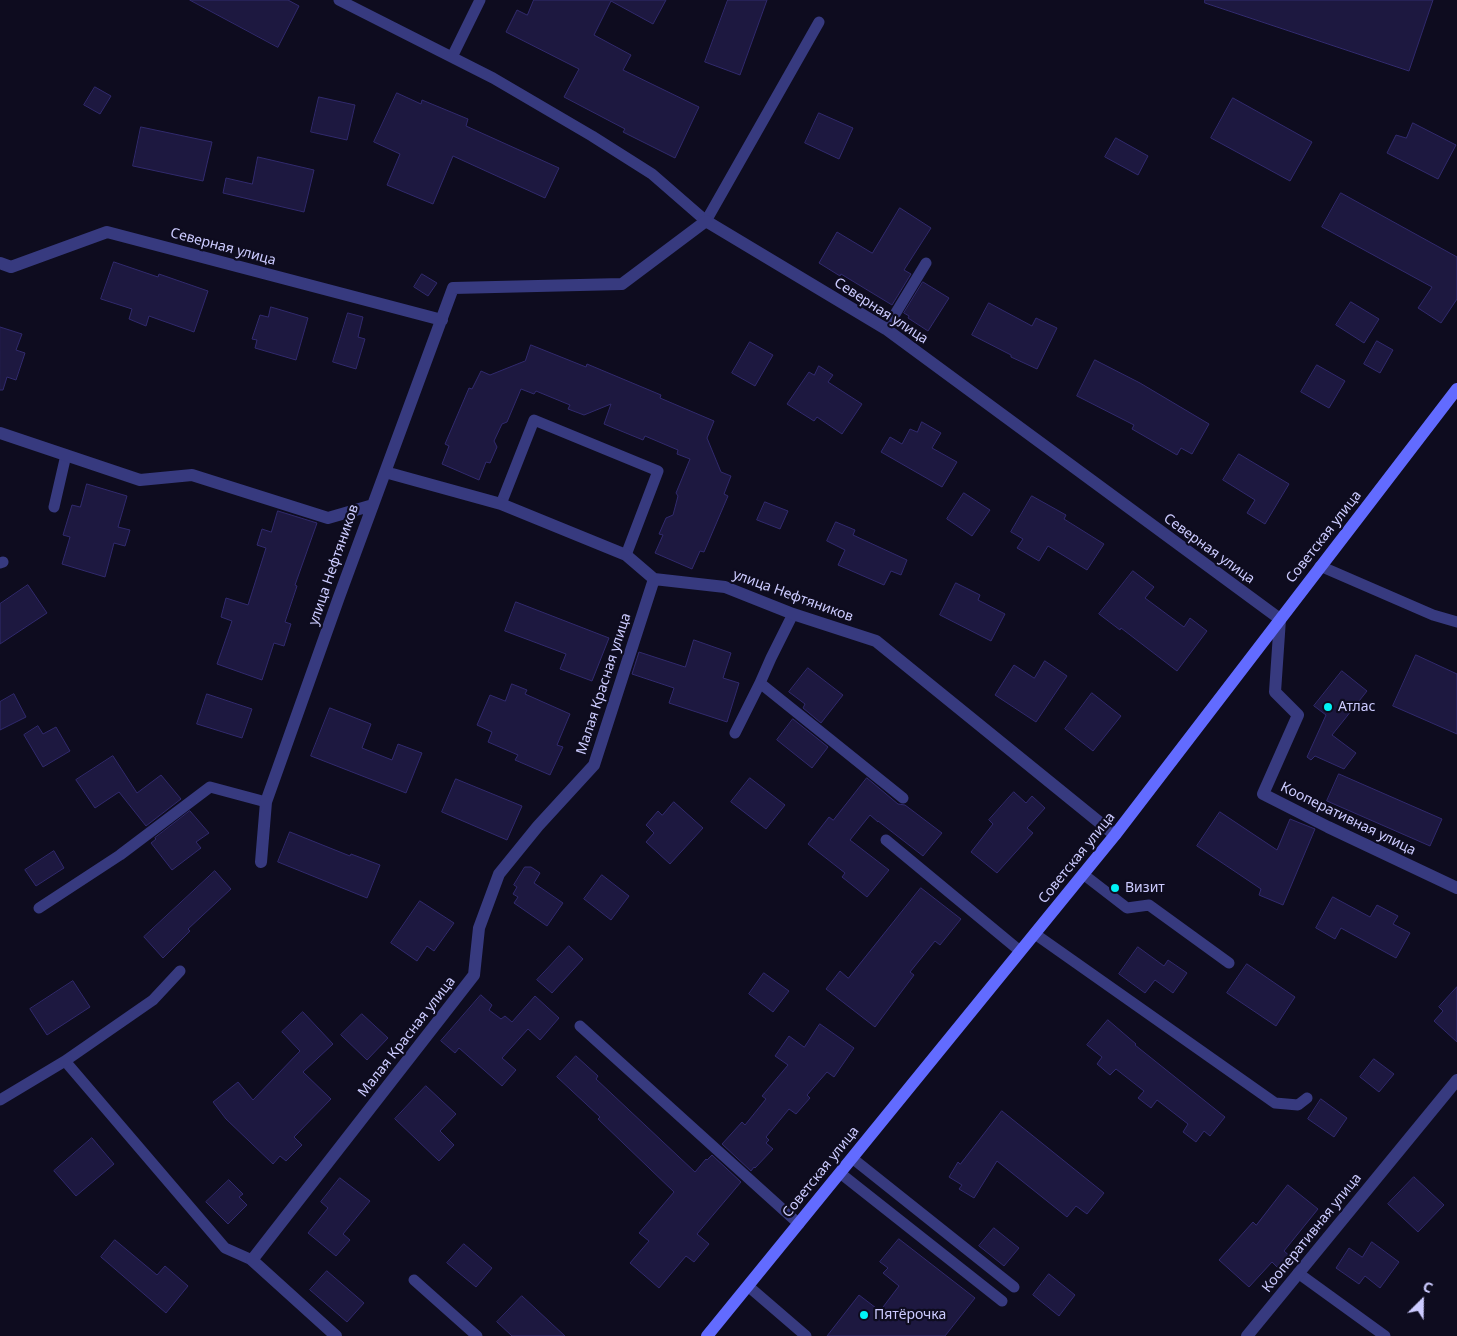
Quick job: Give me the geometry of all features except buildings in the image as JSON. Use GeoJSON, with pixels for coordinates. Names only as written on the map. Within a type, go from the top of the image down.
{"type":"FeatureCollection","features":[{"type":"Feature","properties":{"kind":"street"},"geometry":{"type":"LineString","coordinates":[[373,505],[453,288],[622,284],[706,221]]}},
{"type":"Feature","properties":{"kind":"street","name":"Северная улица"},"geometry":{"type":"LineString","coordinates":[[706,221],[886,329],[1280,619]]}},
{"type":"Feature","properties":{"kind":"street","name":"Северная улица"},"geometry":{"type":"LineString","coordinates":[[0,263],[11,266],[107,232],[442,320]]}},
{"type":"Feature","properties":{"kind":"street","name":"Советская улица"},"geometry":{"type":"LineString","coordinates":[[707,1336],[1115,835],[1457,389]]}},
{"type":"Feature","properties":{"kind":"street","name":"улица Нефтяников"},"geometry":{"type":"LineString","coordinates":[[0,433],[140,480],[192,475],[328,518],[373,505]]}},
{"type":"Feature","properties":{"kind":"street"},"geometry":{"type":"LineString","coordinates":[[385,472],[501,504],[626,555],[654,580]]}},
{"type":"Feature","properties":{"kind":"street","name":"улица Нефтяников"},"geometry":{"type":"LineString","coordinates":[[261,862],[266,802],[373,505]]}},
{"type":"Feature","properties":{"kind":"street","name":"улица Нефтяников"},"geometry":{"type":"LineString","coordinates":[[654,580],[725,587],[793,614],[876,642],[1115,835]]}},
{"type":"Feature","properties":{"kind":"street","name":"Малая Красная улица"},"geometry":{"type":"LineString","coordinates":[[252,1260],[474,975],[479,928],[499,874],[538,826],[594,765],[654,580]]}},
{"type":"Feature","properties":{"kind":"street","name":"Кооперативная улица"},"geometry":{"type":"LineString","coordinates":[[1280,619],[1275,692],[1298,715],[1263,794],[1457,888]]}},
{"type":"Feature","properties":{"kind":"street","name":"Кооперативная улица"},"geometry":{"type":"LineString","coordinates":[[1247,1336],[1457,1080]]}},
{"type":"Feature","properties":{"kind":"street"},"geometry":{"type":"LineString","coordinates":[[252,1260],[336,1336]]}},
{"type":"Feature","properties":{"kind":"lane"},"geometry":{"type":"LineString","coordinates":[[339,0],[493,78],[592,136],[652,174],[706,221],[819,22]]}},
{"type":"Feature","properties":{"kind":"lane"},"geometry":{"type":"LineString","coordinates":[[452,57],[480,0]]}},
{"type":"Feature","properties":{"kind":"lane"},"geometry":{"type":"LineString","coordinates":[[886,329],[926,263]]}},
{"type":"Feature","properties":{"kind":"lane"},"geometry":{"type":"LineString","coordinates":[[501,504],[534,420],[658,471],[626,555]]}},
{"type":"Feature","properties":{"kind":"lane"},"geometry":{"type":"LineString","coordinates":[[54,507],[66,455]]}},
{"type":"Feature","properties":{"kind":"lane"},"geometry":{"type":"LineString","coordinates":[[1320,566],[1433,614],[1457,622]]}},
{"type":"Feature","properties":{"kind":"lane"},"geometry":{"type":"LineString","coordinates":[[735,733],[793,614]]}},
{"type":"Feature","properties":{"kind":"lane"},"geometry":{"type":"LineString","coordinates":[[760,683],[903,798]]}},
{"type":"Feature","properties":{"kind":"lane"},"geometry":{"type":"LineString","coordinates":[[39,908],[120,855],[210,787],[266,802]]}},
{"type":"Feature","properties":{"kind":"lane"},"geometry":{"type":"LineString","coordinates":[[886,840],[1020,951]]}},
{"type":"Feature","properties":{"kind":"lane"},"geometry":{"type":"LineString","coordinates":[[1084,874],[1127,908],[1149,905],[1229,963]]}},
{"type":"Feature","properties":{"kind":"lane"},"geometry":{"type":"LineString","coordinates":[[1034,934],[1275,1103],[1298,1105],[1307,1098]]}},
{"type":"Feature","properties":{"kind":"lane"},"geometry":{"type":"LineString","coordinates":[[0,1100],[65,1061],[152,1000],[180,971]]}},
{"type":"Feature","properties":{"kind":"lane"},"geometry":{"type":"LineString","coordinates":[[580,1026],[799,1224]]}},
{"type":"Feature","properties":{"kind":"lane"},"geometry":{"type":"LineString","coordinates":[[65,1061],[225,1248],[252,1260]]}},
{"type":"Feature","properties":{"kind":"lane"},"geometry":{"type":"LineString","coordinates":[[852,1158],[1014,1287]]}},
{"type":"Feature","properties":{"kind":"lane"},"geometry":{"type":"LineString","coordinates":[[840,1172],[1002,1301]]}},
{"type":"Feature","properties":{"kind":"lane"},"geometry":{"type":"LineString","coordinates":[[1298,1273],[1384,1336]]}},
{"type":"Feature","properties":{"kind":"lane"},"geometry":{"type":"LineString","coordinates":[[414,1280],[477,1336]]}},
{"type":"Feature","properties":{"kind":"lane"},"geometry":{"type":"LineString","coordinates":[[748,1286],[806,1336]]}},
{"type":"Feature","properties":{"kind":"place","name":"Атлас"},"geometry":{"type":"Point","coordinates":[1328,707]}},
{"type":"Feature","properties":{"kind":"place","name":"Визит"},"geometry":{"type":"Point","coordinates":[1115,888]}},
{"type":"Feature","properties":{"kind":"place","name":"Пятёрочка"},"geometry":{"type":"Point","coordinates":[864,1315]}}]}
